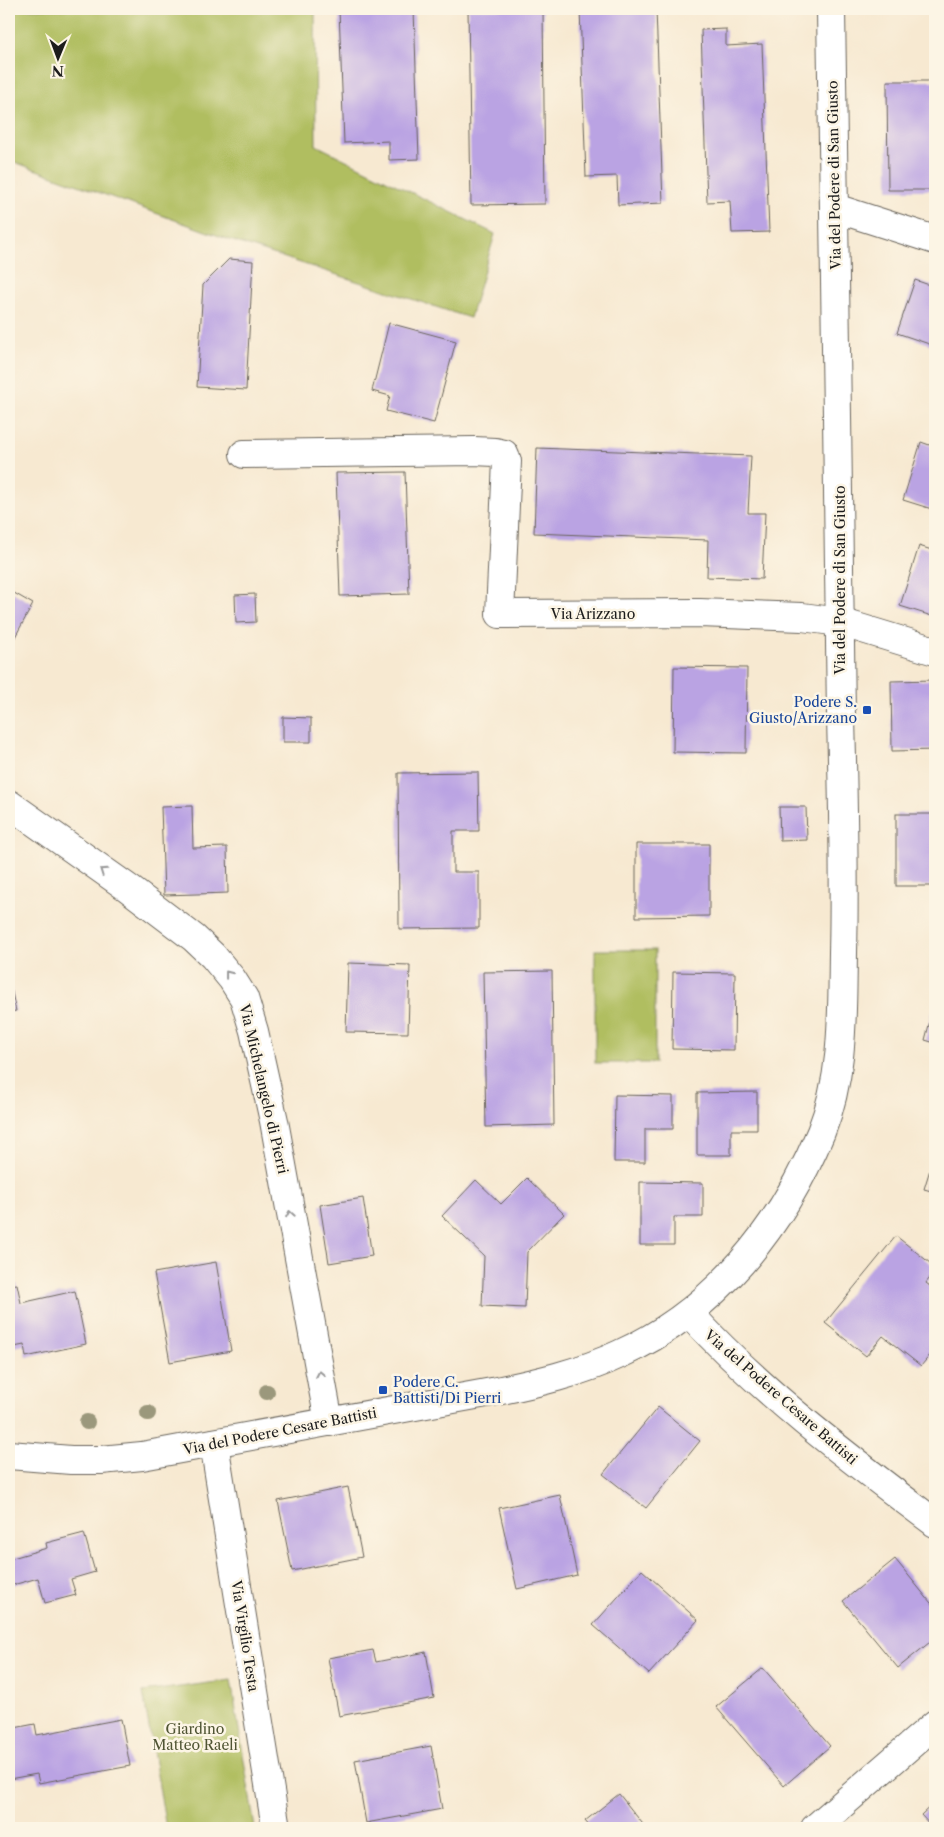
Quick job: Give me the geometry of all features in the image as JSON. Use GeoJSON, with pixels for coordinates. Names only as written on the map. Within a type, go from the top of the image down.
{"type":"FeatureCollection","features":[{"type":"Feature","properties":{"kind":"street","name":"Via del Podere di San Giusto"},"geometry":{"type":"LineString","coordinates":[[689,1313],[714,1293],[736,1270],[783,1208],[823,1128],[838,1073],[842,1024],[844,912],[831,9]]}},
{"type":"Feature","properties":{"kind":"street"},"geometry":{"type":"LineString","coordinates":[[835,208],[935,240]]}},
{"type":"Feature","properties":{"kind":"street","name":"Via Arizzano"},"geometry":{"type":"LineString","coordinates":[[244,454],[495,452],[504,454],[507,461],[500,614],[726,614],[794,616],[840,622]]}},
{"type":"Feature","properties":{"kind":"street"},"geometry":{"type":"LineString","coordinates":[[840,622],[935,651]]}},
{"type":"Feature","properties":{"kind":"street","name":"Via Michelangelo di Pierri"},"geometry":{"type":"LineString","coordinates":[[9,804],[128,888],[194,938],[213,956],[232,979],[244,998],[254,1031],[274,1121],[329,1422]]}},
{"type":"Feature","properties":{"kind":"street","name":"Via del Podere Cesare Battisti"},"geometry":{"type":"LineString","coordinates":[[9,1454],[50,1459],[101,1460],[142,1456],[531,1384],[579,1370],[634,1348],[689,1313],[735,1360],[831,1444],[935,1523]]}},
{"type":"Feature","properties":{"kind":"street","name":"Via Virgilio Testa"},"geometry":{"type":"LineString","coordinates":[[214,1443],[276,1828]]}},
{"type":"Feature","properties":{"kind":"street"},"geometry":{"type":"LineString","coordinates":[[815,1828],[935,1724]]}},
{"type":"Feature","properties":{"kind":"green space"},"geometry":{"type":"Polygon","coordinates":[[[9,9],[315,9],[316,145],[495,234],[470,318],[233,241],[9,160],[9,9]]]}},
{"type":"Feature","properties":{"kind":"green space"},"geometry":{"type":"Polygon","coordinates":[[[595,950],[655,950],[655,1063],[595,1063],[595,950]]]}},
{"type":"Feature","properties":{"kind":"green space","name":"Giardino Matteo Raeli"},"geometry":{"type":"Polygon","coordinates":[[[231,1680],[255,1828],[166,1828],[143,1692],[231,1680]]]}},
{"type":"Feature","properties":{"kind":"building"},"geometry":{"type":"Polygon","coordinates":[[[339,9],[414,9],[419,159],[389,160],[389,141],[344,143],[339,9]]]}},
{"type":"Feature","properties":{"kind":"building"},"geometry":{"type":"Polygon","coordinates":[[[468,9],[543,9],[545,204],[471,205],[468,9]]]}},
{"type":"Feature","properties":{"kind":"building"},"geometry":{"type":"Polygon","coordinates":[[[580,9],[656,9],[663,203],[618,205],[617,176],[586,177],[580,9]]]}},
{"type":"Feature","properties":{"kind":"building"},"geometry":{"type":"Polygon","coordinates":[[[899,9],[935,9],[935,12],[899,11],[899,9]]]}},
{"type":"Feature","properties":{"kind":"building"},"geometry":{"type":"Polygon","coordinates":[[[726,29],[726,46],[762,44],[769,232],[732,233],[730,201],[707,202],[701,30],[726,29]]]}},
{"type":"Feature","properties":{"kind":"building"},"geometry":{"type":"Polygon","coordinates":[[[887,81],[935,81],[935,190],[888,190],[887,81]]]}},
{"type":"Feature","properties":{"kind":"building"},"geometry":{"type":"Polygon","coordinates":[[[229,259],[253,261],[246,390],[197,387],[203,285],[229,259]]]}},
{"type":"Feature","properties":{"kind":"building"},"geometry":{"type":"Polygon","coordinates":[[[915,280],[935,287],[935,346],[897,333],[915,280]]]}},
{"type":"Feature","properties":{"kind":"building"},"geometry":{"type":"Polygon","coordinates":[[[389,323],[456,341],[434,423],[386,411],[390,396],[372,391],[389,323]]]}},
{"type":"Feature","properties":{"kind":"building"},"geometry":{"type":"Polygon","coordinates":[[[921,442],[935,447],[935,510],[903,500],[921,442]]]}},
{"type":"Feature","properties":{"kind":"building"},"geometry":{"type":"Polygon","coordinates":[[[537,448],[751,456],[748,513],[765,513],[762,579],[707,577],[708,540],[534,533],[537,448]]]}},
{"type":"Feature","properties":{"kind":"building"},"geometry":{"type":"Polygon","coordinates":[[[405,472],[409,594],[340,596],[336,473],[405,472]]]}},
{"type":"Feature","properties":{"kind":"building"},"geometry":{"type":"Polygon","coordinates":[[[919,546],[935,551],[935,617],[900,606],[919,546]]]}},
{"type":"Feature","properties":{"kind":"building"},"geometry":{"type":"Polygon","coordinates":[[[9,590],[33,604],[9,648],[9,590]]]}},
{"type":"Feature","properties":{"kind":"building"},"geometry":{"type":"Polygon","coordinates":[[[255,594],[256,622],[236,623],[235,595],[255,594]]]}},
{"type":"Feature","properties":{"kind":"building"},"geometry":{"type":"Polygon","coordinates":[[[674,667],[747,668],[746,753],[673,752],[674,667]]]}},
{"type":"Feature","properties":{"kind":"building"},"geometry":{"type":"Polygon","coordinates":[[[935,680],[935,750],[892,751],[891,681],[935,680]]]}},
{"type":"Feature","properties":{"kind":"building"},"geometry":{"type":"Polygon","coordinates":[[[283,717],[311,718],[311,742],[283,742],[283,717]]]}},
{"type":"Feature","properties":{"kind":"building"},"geometry":{"type":"Polygon","coordinates":[[[478,772],[479,831],[453,831],[453,872],[479,872],[479,928],[399,929],[398,773],[478,772]]]}},
{"type":"Feature","properties":{"kind":"building"},"geometry":{"type":"Polygon","coordinates":[[[192,806],[193,848],[227,847],[228,893],[164,895],[161,807],[192,806]]]}},
{"type":"Feature","properties":{"kind":"building"},"geometry":{"type":"Polygon","coordinates":[[[779,807],[806,807],[807,840],[780,841],[779,807]]]}},
{"type":"Feature","properties":{"kind":"building"},"geometry":{"type":"Polygon","coordinates":[[[896,814],[935,814],[935,886],[896,886],[896,814]]]}},
{"type":"Feature","properties":{"kind":"building"},"geometry":{"type":"Polygon","coordinates":[[[636,844],[709,844],[709,916],[636,917],[636,844]]]}},
{"type":"Feature","properties":{"kind":"building"},"geometry":{"type":"Polygon","coordinates":[[[348,963],[410,965],[408,1033],[346,1032],[348,963]]]}},
{"type":"Feature","properties":{"kind":"building"},"geometry":{"type":"Polygon","coordinates":[[[552,971],[554,1125],[486,1127],[483,972],[552,971]]]}},
{"type":"Feature","properties":{"kind":"building"},"geometry":{"type":"Polygon","coordinates":[[[673,972],[735,973],[734,1050],[672,1049],[673,972]]]}},
{"type":"Feature","properties":{"kind":"building"},"geometry":{"type":"Polygon","coordinates":[[[9,979],[16,1011],[9,1012],[9,979]]]}},
{"type":"Feature","properties":{"kind":"building"},"geometry":{"type":"Polygon","coordinates":[[[935,1002],[935,1043],[925,1040],[935,1002]]]}},
{"type":"Feature","properties":{"kind":"building"},"geometry":{"type":"Polygon","coordinates":[[[757,1092],[757,1130],[731,1130],[731,1155],[697,1155],[697,1093],[757,1092]]]}},
{"type":"Feature","properties":{"kind":"building"},"geometry":{"type":"Polygon","coordinates":[[[615,1095],[673,1096],[673,1129],[645,1129],[645,1162],[614,1162],[615,1095]]]}},
{"type":"Feature","properties":{"kind":"building"},"geometry":{"type":"Polygon","coordinates":[[[935,1153],[935,1192],[924,1189],[935,1153]]]}},
{"type":"Feature","properties":{"kind":"building"},"geometry":{"type":"Polygon","coordinates":[[[527,1178],[564,1214],[527,1252],[525,1308],[482,1306],[484,1256],[442,1216],[476,1180],[501,1204],[527,1178]]]}},
{"type":"Feature","properties":{"kind":"building"},"geometry":{"type":"Polygon","coordinates":[[[640,1182],[703,1183],[703,1217],[674,1217],[674,1245],[640,1245],[640,1182]]]}},
{"type":"Feature","properties":{"kind":"building"},"geometry":{"type":"Polygon","coordinates":[[[363,1198],[372,1256],[329,1263],[320,1205],[363,1198]]]}},
{"type":"Feature","properties":{"kind":"building"},"geometry":{"type":"Polygon","coordinates":[[[896,1236],[935,1267],[935,1271],[926,1283],[935,1290],[935,1349],[921,1366],[883,1336],[866,1356],[825,1323],[896,1236]]]}},
{"type":"Feature","properties":{"kind":"building"},"geometry":{"type":"Polygon","coordinates":[[[216,1262],[231,1351],[170,1362],[154,1273],[216,1262]]]}},
{"type":"Feature","properties":{"kind":"building"},"geometry":{"type":"Polygon","coordinates":[[[17,1284],[21,1303],[75,1291],[86,1344],[26,1357],[24,1345],[9,1348],[9,1285],[17,1284]]]}},
{"type":"Feature","properties":{"kind":"building"},"geometry":{"type":"Polygon","coordinates":[[[658,1407],[700,1441],[646,1508],[603,1474],[658,1407]]]}},
{"type":"Feature","properties":{"kind":"building"},"geometry":{"type":"Polygon","coordinates":[[[348,1487],[362,1557],[292,1571],[278,1501],[348,1487]]]}},
{"type":"Feature","properties":{"kind":"building"},"geometry":{"type":"Polygon","coordinates":[[[560,1495],[577,1575],[517,1589],[499,1508],[560,1495]]]}},
{"type":"Feature","properties":{"kind":"building"},"geometry":{"type":"Polygon","coordinates":[[[84,1533],[95,1572],[71,1579],[76,1595],[45,1603],[38,1578],[9,1586],[9,1559],[47,1548],[46,1543],[84,1533]]]}},
{"type":"Feature","properties":{"kind":"building"},"geometry":{"type":"Polygon","coordinates":[[[895,1559],[935,1608],[935,1638],[898,1668],[843,1601],[895,1559]]]}},
{"type":"Feature","properties":{"kind":"building"},"geometry":{"type":"Polygon","coordinates":[[[642,1570],[698,1620],[649,1674],[593,1625],[642,1570]]]}},
{"type":"Feature","properties":{"kind":"building"},"geometry":{"type":"Polygon","coordinates":[[[373,1650],[376,1662],[426,1652],[434,1698],[339,1716],[328,1658],[373,1650]]]}},
{"type":"Feature","properties":{"kind":"building"},"geometry":{"type":"Polygon","coordinates":[[[763,1668],[830,1746],[784,1786],[716,1707],[763,1668]]]}},
{"type":"Feature","properties":{"kind":"building"},"geometry":{"type":"Polygon","coordinates":[[[121,1719],[130,1766],[39,1783],[37,1774],[9,1779],[9,1729],[35,1724],[37,1735],[121,1719]]]}},
{"type":"Feature","properties":{"kind":"building"},"geometry":{"type":"Polygon","coordinates":[[[431,1746],[442,1809],[366,1823],[355,1760],[431,1746]]]}},
{"type":"Feature","properties":{"kind":"building"},"geometry":{"type":"Polygon","coordinates":[[[619,1794],[646,1828],[591,1828],[585,1821],[619,1794]]]}},
{"type":"Feature","properties":{"kind":"building"},"geometry":{"type":"Polygon","coordinates":[[[935,1802],[935,1828],[933,1828],[921,1815],[935,1802]]]}},
{"type":"Feature","properties":{"kind":"place","name":"Podere S. Giusto/Arizzano"},"geometry":{"type":"Point","coordinates":[867,710]}},
{"type":"Feature","properties":{"kind":"place","name":"Podere C. Battisti/Di Pierri"},"geometry":{"type":"Point","coordinates":[383,1390]}}]}
